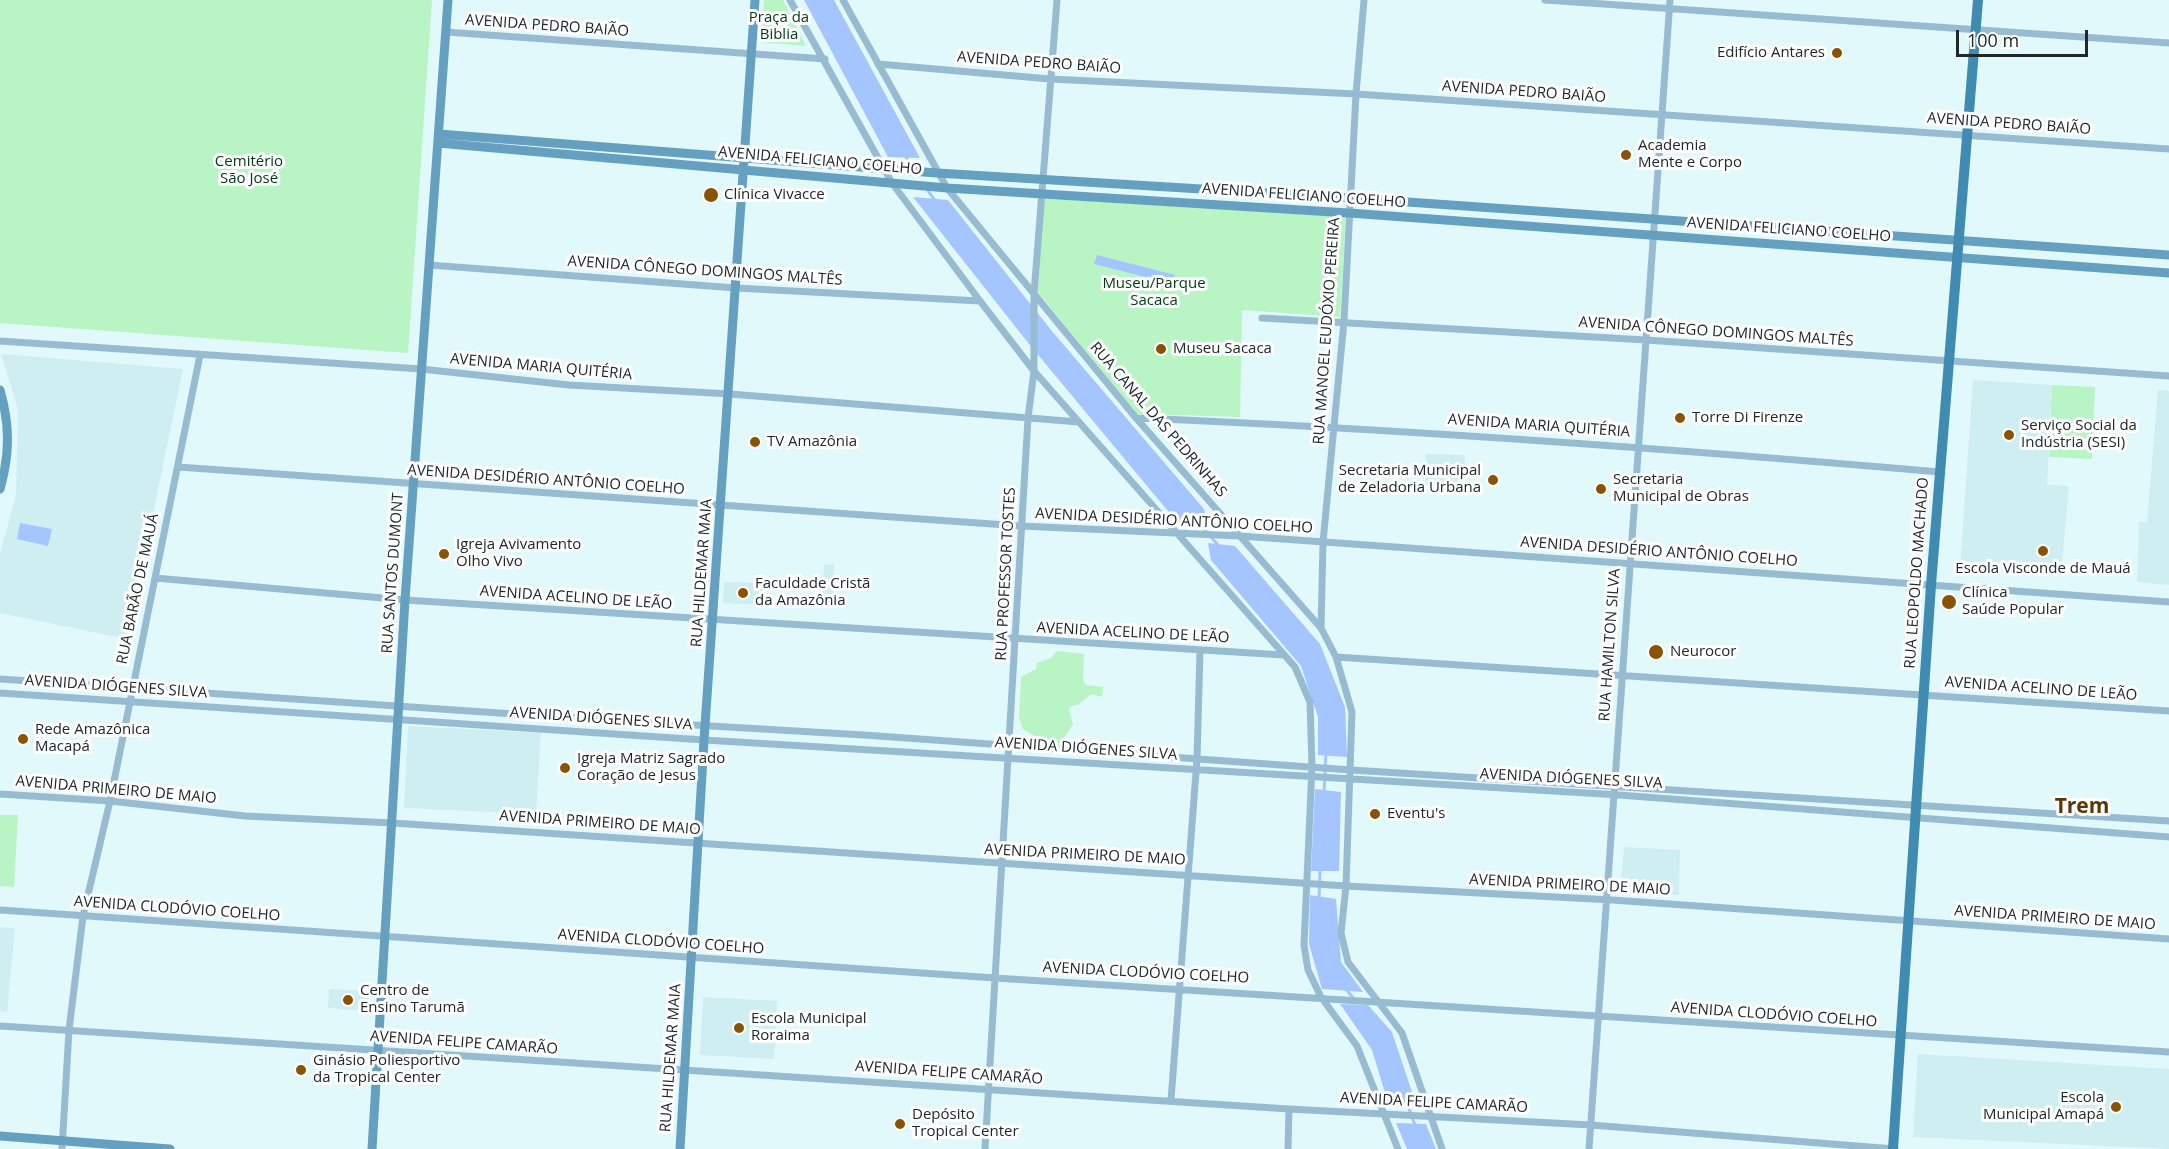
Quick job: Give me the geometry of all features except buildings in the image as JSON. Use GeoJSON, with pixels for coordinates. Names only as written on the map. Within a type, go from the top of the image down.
{"type":"FeatureCollection","features":[{"type":"Feature","properties":{"kind":"main road","name":"RUA LEOPOLDO MACHADO"},"geometry":{"type":"LineString","coordinates":[[1894,1149],[1931,585],[1978,0]]}},
{"type":"Feature","properties":{"kind":"street","name":"RUA SANTOS DUMONT"},"geometry":{"type":"LineString","coordinates":[[372,1149],[405,600],[448,0]]}},
{"type":"Feature","properties":{"kind":"street","name":"RUA HILDEMAR MAIA"},"geometry":{"type":"LineString","coordinates":[[680,1149],[704,740],[730,394],[755,0]]}},
{"type":"Feature","properties":{"kind":"street"},"geometry":{"type":"LineString","coordinates":[[790,0],[825,59],[883,169],[980,302],[1034,371],[1295,667],[1310,702],[1312,767],[1316,778],[1304,945],[1308,970],[1357,1046],[1388,1114],[1398,1149]]}},
{"type":"Feature","properties":{"kind":"street","name":"RUA CANAL DAS PEDRINHAS"},"geometry":{"type":"LineString","coordinates":[[843,0],[937,173],[942,187],[1136,418],[1321,628],[1336,657],[1352,712],[1346,886],[1341,933],[1348,962],[1402,1033],[1426,1117],[1442,1149]]}},
{"type":"Feature","properties":{"kind":"street","name":"RUA PROFESSOR TOSTES"},"geometry":{"type":"LineString","coordinates":[[985,1149],[1017,639],[1021,526],[1028,418],[1034,371],[1034,294],[1057,0]]}},
{"type":"Feature","properties":{"kind":"street","name":"RUA MANOEL EUDÓXIO PEREIRA"},"geometry":{"type":"LineString","coordinates":[[1321,628],[1323,542],[1344,321],[1356,94],[1364,0]]}},
{"type":"Feature","properties":{"kind":"street"},"geometry":{"type":"LineString","coordinates":[[1545,0],[2169,43]]}},
{"type":"Feature","properties":{"kind":"street","name":"RUA HAMILTON SILVA"},"geometry":{"type":"LineString","coordinates":[[1589,1149],[1670,0]]}},
{"type":"Feature","properties":{"kind":"street","name":"AVENIDA PEDRO BAIÃO"},"geometry":{"type":"LineString","coordinates":[[446,32],[825,59]]}},
{"type":"Feature","properties":{"kind":"street","name":"AVENIDA PEDRO BAIÃO"},"geometry":{"type":"LineString","coordinates":[[878,64],[1050,79],[1356,94],[2169,149]]}},
{"type":"Feature","properties":{"kind":"street","name":"AVENIDA FELICIANO COELHO"},"geometry":{"type":"LineString","coordinates":[[439,139],[1350,198],[2169,255]]}},
{"type":"Feature","properties":{"kind":"street","name":"AVENIDA FELICIANO COELHO"},"geometry":{"type":"LineString","coordinates":[[439,139],[942,187],[1654,234],[2169,273]]}},
{"type":"Feature","properties":{"kind":"street"},"geometry":{"type":"LineString","coordinates":[[1264,207],[1265,194]]}},
{"type":"Feature","properties":{"kind":"street"},"geometry":{"type":"LineString","coordinates":[[1508,210],[1508,225]]}},
{"type":"Feature","properties":{"kind":"street"},"geometry":{"type":"LineString","coordinates":[[1808,246],[1809,230]]}},
{"type":"Feature","properties":{"kind":"street"},"geometry":{"type":"LineString","coordinates":[[2052,264],[2053,246]]}},
{"type":"Feature","properties":{"kind":"street","name":"AVENIDA CÔNEGO DOMINGOS MALTÊS"},"geometry":{"type":"LineString","coordinates":[[429,265],[736,288],[980,302]]}},
{"type":"Feature","properties":{"kind":"street"},"geometry":{"type":"LineString","coordinates":[[2169,268],[2169,273]]}},
{"type":"Feature","properties":{"kind":"street","name":"AVENIDA CÔNEGO DOMINGOS MALTÊS"},"geometry":{"type":"LineString","coordinates":[[1262,318],[1646,340],[2169,376]]}},
{"type":"Feature","properties":{"kind":"street","name":"AVENIDA MARIA QUITÉRIA"},"geometry":{"type":"LineString","coordinates":[[0,341],[422,369],[568,385],[730,394],[1079,422]]}},
{"type":"Feature","properties":{"kind":"street","name":"RUA BARÃO DE MAUÁ"},"geometry":{"type":"LineString","coordinates":[[62,1146],[69,1030],[83,916],[110,801],[200,355]]}},
{"type":"Feature","properties":{"kind":"street"},"geometry":{"type":"LineString","coordinates":[[0,390],[9,433],[7,462],[0,489]]}},
{"type":"Feature","properties":{"kind":"street","name":"AVENIDA MARIA QUITÉRIA"},"geometry":{"type":"LineString","coordinates":[[1136,418],[1334,426],[1637,446],[1940,472]]}},
{"type":"Feature","properties":{"kind":"street","name":"AVENIDA DESIDÉRIO ANTÔNIO COELHO"},"geometry":{"type":"LineString","coordinates":[[178,467],[1021,526],[1226,535],[2169,602]]}},
{"type":"Feature","properties":{"kind":"street","name":"AVENIDA ACELINO DE LEÃO"},"geometry":{"type":"LineString","coordinates":[[155,578],[405,600],[1283,655]]}},
{"type":"Feature","properties":{"kind":"street"},"geometry":{"type":"LineString","coordinates":[[1170,1100],[1197,759],[1200,651]]}},
{"type":"Feature","properties":{"kind":"street","name":"AVENIDA ACELINO DE LEÃO"},"geometry":{"type":"LineString","coordinates":[[1336,657],[2169,711]]}},
{"type":"Feature","properties":{"kind":"street","name":"AVENIDA DIÓGENES SILVA"},"geometry":{"type":"LineString","coordinates":[[0,679],[558,717],[864,735],[1351,770],[2169,821]]}},
{"type":"Feature","properties":{"kind":"street","name":"AVENIDA DIÓGENES SILVA"},"geometry":{"type":"LineString","coordinates":[[0,693],[704,740],[1613,795],[2169,837]]}},
{"type":"Feature","properties":{"kind":"street"},"geometry":{"type":"LineString","coordinates":[[297,712],[298,699]]}},
{"type":"Feature","properties":{"kind":"street"},"geometry":{"type":"LineString","coordinates":[[557,729],[558,717]]}},
{"type":"Feature","properties":{"kind":"street"},"geometry":{"type":"LineString","coordinates":[[863,749],[864,735]]}},
{"type":"Feature","properties":{"kind":"street","name":"AVENIDA PRIMEIRO DE MAIO"},"geometry":{"type":"LineString","coordinates":[[0,794],[110,801],[245,816],[393,823],[1187,874],[1336,886],[1606,900],[2169,939]]}},
{"type":"Feature","properties":{"kind":"street","name":"AVENIDA CLODÓVIO COELHO"},"geometry":{"type":"LineString","coordinates":[[0,910],[995,978],[2169,1052]]}},
{"type":"Feature","properties":{"kind":"street","name":"AVENIDA FELIPE CAMARÃO"},"geometry":{"type":"LineString","coordinates":[[0,1026],[1289,1109],[1591,1125],[1894,1149]]}},
{"type":"Feature","properties":{"kind":"street"},"geometry":{"type":"LineString","coordinates":[[1288,1149],[1289,1109]]}},
{"type":"Feature","properties":{"kind":"street"},"geometry":{"type":"LineString","coordinates":[[0,1136],[62,1146],[170,1149]]}},
{"type":"Feature","properties":{"kind":"shaded area"},"geometry":{"type":"Polygon","coordinates":[[[1,354],[183,369],[127,639],[0,613],[0,554],[16,495],[18,409],[1,354]]]}},
{"type":"Feature","properties":{"kind":"shaded area","name":"Serviço Social da Indústria (SESI)"},"geometry":{"type":"Polygon","coordinates":[[[1973,380],[2052,385],[2047,485],[2069,486],[2061,576],[1960,568],[1973,380]]]}},
{"type":"Feature","properties":{"kind":"shaded area"},"geometry":{"type":"Polygon","coordinates":[[[2158,390],[2169,391],[2169,585],[2137,582],[2139,522],[2147,522],[2158,390]]]}},
{"type":"Feature","properties":{"kind":"shaded area"},"geometry":{"type":"Polygon","coordinates":[[[1426,454],[1465,455],[1464,492],[1425,490],[1426,454]]]}},
{"type":"Feature","properties":{"kind":"shaded area"},"geometry":{"type":"Polygon","coordinates":[[[834,564],[833,607],[822,608],[824,565],[834,564]]]}},
{"type":"Feature","properties":{"kind":"shaded area","name":"Faculdade Cristã da Amazônia"},"geometry":{"type":"Polygon","coordinates":[[[724,582],[763,583],[763,605],[723,603],[724,582]]]}},
{"type":"Feature","properties":{"kind":"shaded area"},"geometry":{"type":"Polygon","coordinates":[[[408,726],[541,733],[536,814],[404,808],[408,726]]]}},
{"type":"Feature","properties":{"kind":"shaded area"},"geometry":{"type":"Polygon","coordinates":[[[1624,847],[1680,850],[1679,895],[1620,892],[1624,847]]]}},
{"type":"Feature","properties":{"kind":"shaded area"},"geometry":{"type":"Polygon","coordinates":[[[0,927],[15,928],[7,1012],[0,1011],[0,927]]]}},
{"type":"Feature","properties":{"kind":"shaded area","name":"Centro de Ensino Tarumã"},"geometry":{"type":"Polygon","coordinates":[[[329,989],[368,991],[367,1011],[328,1008],[329,989]]]}},
{"type":"Feature","properties":{"kind":"shaded area","name":"Escola Municipal Roraima"},"geometry":{"type":"Polygon","coordinates":[[[703,997],[777,1001],[774,1059],[700,1055],[703,997]]]}},
{"type":"Feature","properties":{"kind":"shaded area"},"geometry":{"type":"Polygon","coordinates":[[[1918,1054],[2169,1069],[2169,1149],[1913,1137],[1918,1054]]]}},
{"type":"Feature","properties":{"kind":"green space","name":"Cemitério São José"},"geometry":{"type":"Polygon","coordinates":[[[0,0],[432,0],[408,353],[0,323],[0,0]]]}},
{"type":"Feature","properties":{"kind":"green space","name":"Praça da Biblia"},"geometry":{"type":"Polygon","coordinates":[[[764,0],[783,0],[806,46],[761,42],[764,0]]]}},
{"type":"Feature","properties":{"kind":"green space","name":"Museu/Parque Sacaca"},"geometry":{"type":"Polygon","coordinates":[[[1043,195],[1346,214],[1340,317],[1242,310],[1240,417],[1137,414],[1038,292],[1043,195]]]}},
{"type":"Feature","properties":{"kind":"green space"},"geometry":{"type":"Polygon","coordinates":[[[2052,385],[2095,387],[2092,459],[2049,457],[2052,385]]]}},
{"type":"Feature","properties":{"kind":"green space"},"geometry":{"type":"Polygon","coordinates":[[[1057,651],[1084,654],[1083,680],[1086,685],[1103,687],[1102,697],[1092,694],[1077,705],[1071,706],[1069,710],[1073,724],[1059,746],[1043,741],[1023,729],[1019,717],[1021,677],[1036,669],[1037,663],[1051,658],[1057,651]]]}},
{"type":"Feature","properties":{"kind":"green space"},"geometry":{"type":"Polygon","coordinates":[[[0,815],[18,815],[14,887],[0,886],[0,815]]]}},
{"type":"Feature","properties":{"kind":"water"},"geometry":{"type":"Polygon","coordinates":[[[804,0],[834,0],[920,158],[888,157],[804,0]]]}},
{"type":"Feature","properties":{"kind":"water"},"geometry":{"type":"Polygon","coordinates":[[[913,197],[948,200],[1051,330],[1204,509],[1208,525],[1177,522],[1029,344],[913,197]]]}},
{"type":"Feature","properties":{"kind":"water"},"geometry":{"type":"Polygon","coordinates":[[[1097,255],[1175,275],[1173,284],[1094,264],[1097,255]]]}},
{"type":"Feature","properties":{"kind":"water"},"geometry":{"type":"Polygon","coordinates":[[[20,523],[52,529],[48,546],[17,539],[20,523]]]}},
{"type":"Feature","properties":{"kind":"water"},"geometry":{"type":"Polygon","coordinates":[[[1208,543],[1235,546],[1320,644],[1345,707],[1347,757],[1318,755],[1318,717],[1301,666],[1211,560],[1208,543]]]}},
{"type":"Feature","properties":{"kind":"water"},"geometry":{"type":"Polygon","coordinates":[[[1315,789],[1341,792],[1339,871],[1311,871],[1315,789]]]}},
{"type":"Feature","properties":{"kind":"water"},"geometry":{"type":"Polygon","coordinates":[[[1310,895],[1336,899],[1341,962],[1363,992],[1322,989],[1309,944],[1310,895]]]}},
{"type":"Feature","properties":{"kind":"water"},"geometry":{"type":"Polygon","coordinates":[[[1340,1004],[1368,1005],[1392,1032],[1416,1104],[1389,1106],[1372,1050],[1340,1004]]]}},
{"type":"Feature","properties":{"kind":"water"},"geometry":{"type":"Polygon","coordinates":[[[1396,1123],[1426,1124],[1436,1149],[1407,1149],[1396,1123]]]}},
{"type":"Feature","properties":{"kind":"waterway"},"geometry":{"type":"LineString","coordinates":[[905,155],[912,168]]}},
{"type":"Feature","properties":{"kind":"waterway"},"geometry":{"type":"LineString","coordinates":[[926,188],[936,202]]}},
{"type":"Feature","properties":{"kind":"waterway"},"geometry":{"type":"LineString","coordinates":[[1199,523],[1218,545]]}},
{"type":"Feature","properties":{"kind":"waterway"},"geometry":{"type":"LineString","coordinates":[[1324,793],[1326,751]]}},
{"type":"Feature","properties":{"kind":"waterway"},"geometry":{"type":"LineString","coordinates":[[1319,900],[1320,868]]}},
{"type":"Feature","properties":{"kind":"waterway"},"geometry":{"type":"LineString","coordinates":[[1345,988],[1354,999]]}},
{"type":"Feature","properties":{"kind":"waterway"},"geometry":{"type":"LineString","coordinates":[[1407,1103],[1415,1125]]}},
{"type":"Feature","properties":{"kind":"place","name":"Edifício Antares"},"geometry":{"type":"Point","coordinates":[1837,53]}},
{"type":"Feature","properties":{"kind":"place","name":"Academia Mente e Corpo"},"geometry":{"type":"Point","coordinates":[1626,155]}},
{"type":"Feature","properties":{"kind":"place","name":"Clínica Vivacce"},"geometry":{"type":"Point","coordinates":[711,195]}},
{"type":"Feature","properties":{"kind":"place","name":"Museu Sacaca"},"geometry":{"type":"Point","coordinates":[1161,349]}},
{"type":"Feature","properties":{"kind":"place","name":"Torre Di Firenze"},"geometry":{"type":"Point","coordinates":[1680,418]}},
{"type":"Feature","properties":{"kind":"place","name":"Serviço Social da Indústria (SESI)"},"geometry":{"type":"Point","coordinates":[2009,435]}},
{"type":"Feature","properties":{"kind":"place","name":"TV Amazônia"},"geometry":{"type":"Point","coordinates":[755,442]}},
{"type":"Feature","properties":{"kind":"place","name":"Secretaria Municipal de Zeladoria Urbana"},"geometry":{"type":"Point","coordinates":[1493,480]}},
{"type":"Feature","properties":{"kind":"place","name":"Secretaria Municipal de Obras"},"geometry":{"type":"Point","coordinates":[1601,489]}},
{"type":"Feature","properties":{"kind":"place","name":"Escola Visconde de Mauá"},"geometry":{"type":"Point","coordinates":[2043,551]}},
{"type":"Feature","properties":{"kind":"place","name":"Igreja Avivamento Olho Vivo"},"geometry":{"type":"Point","coordinates":[444,554]}},
{"type":"Feature","properties":{"kind":"place","name":"Faculdade Cristã da Amazônia"},"geometry":{"type":"Point","coordinates":[743,593]}},
{"type":"Feature","properties":{"kind":"place","name":"Clínica Saúde Popular"},"geometry":{"type":"Point","coordinates":[1949,602]}},
{"type":"Feature","properties":{"kind":"place","name":"Neurocor"},"geometry":{"type":"Point","coordinates":[1656,652]}},
{"type":"Feature","properties":{"kind":"place","name":"Rede Amazônica Macapá"},"geometry":{"type":"Point","coordinates":[23,739]}},
{"type":"Feature","properties":{"kind":"place","name":"Igreja Matriz Sagrado Coração de Jesus"},"geometry":{"type":"Point","coordinates":[565,768]}},
{"type":"Feature","properties":{"kind":"place","name":"Eventu's"},"geometry":{"type":"Point","coordinates":[1375,814]}},
{"type":"Feature","properties":{"kind":"place","name":"Centro de Ensino Tarumã"},"geometry":{"type":"Point","coordinates":[348,1000]}},
{"type":"Feature","properties":{"kind":"place","name":"Escola Municipal Roraima"},"geometry":{"type":"Point","coordinates":[739,1028]}},
{"type":"Feature","properties":{"kind":"place","name":"Ginásio Poliesportivo da Tropical Center"},"geometry":{"type":"Point","coordinates":[301,1070]}},
{"type":"Feature","properties":{"kind":"place","name":"Escola Municipal Amapá"},"geometry":{"type":"Point","coordinates":[2116,1107]}},
{"type":"Feature","properties":{"kind":"place","name":"Depósito Tropical Center"},"geometry":{"type":"Point","coordinates":[900,1124]}},
{"type":"Feature","properties":{"kind":"district","name":"Trem"},"geometry":{"type":"Point","coordinates":[2082,807]}}]}
